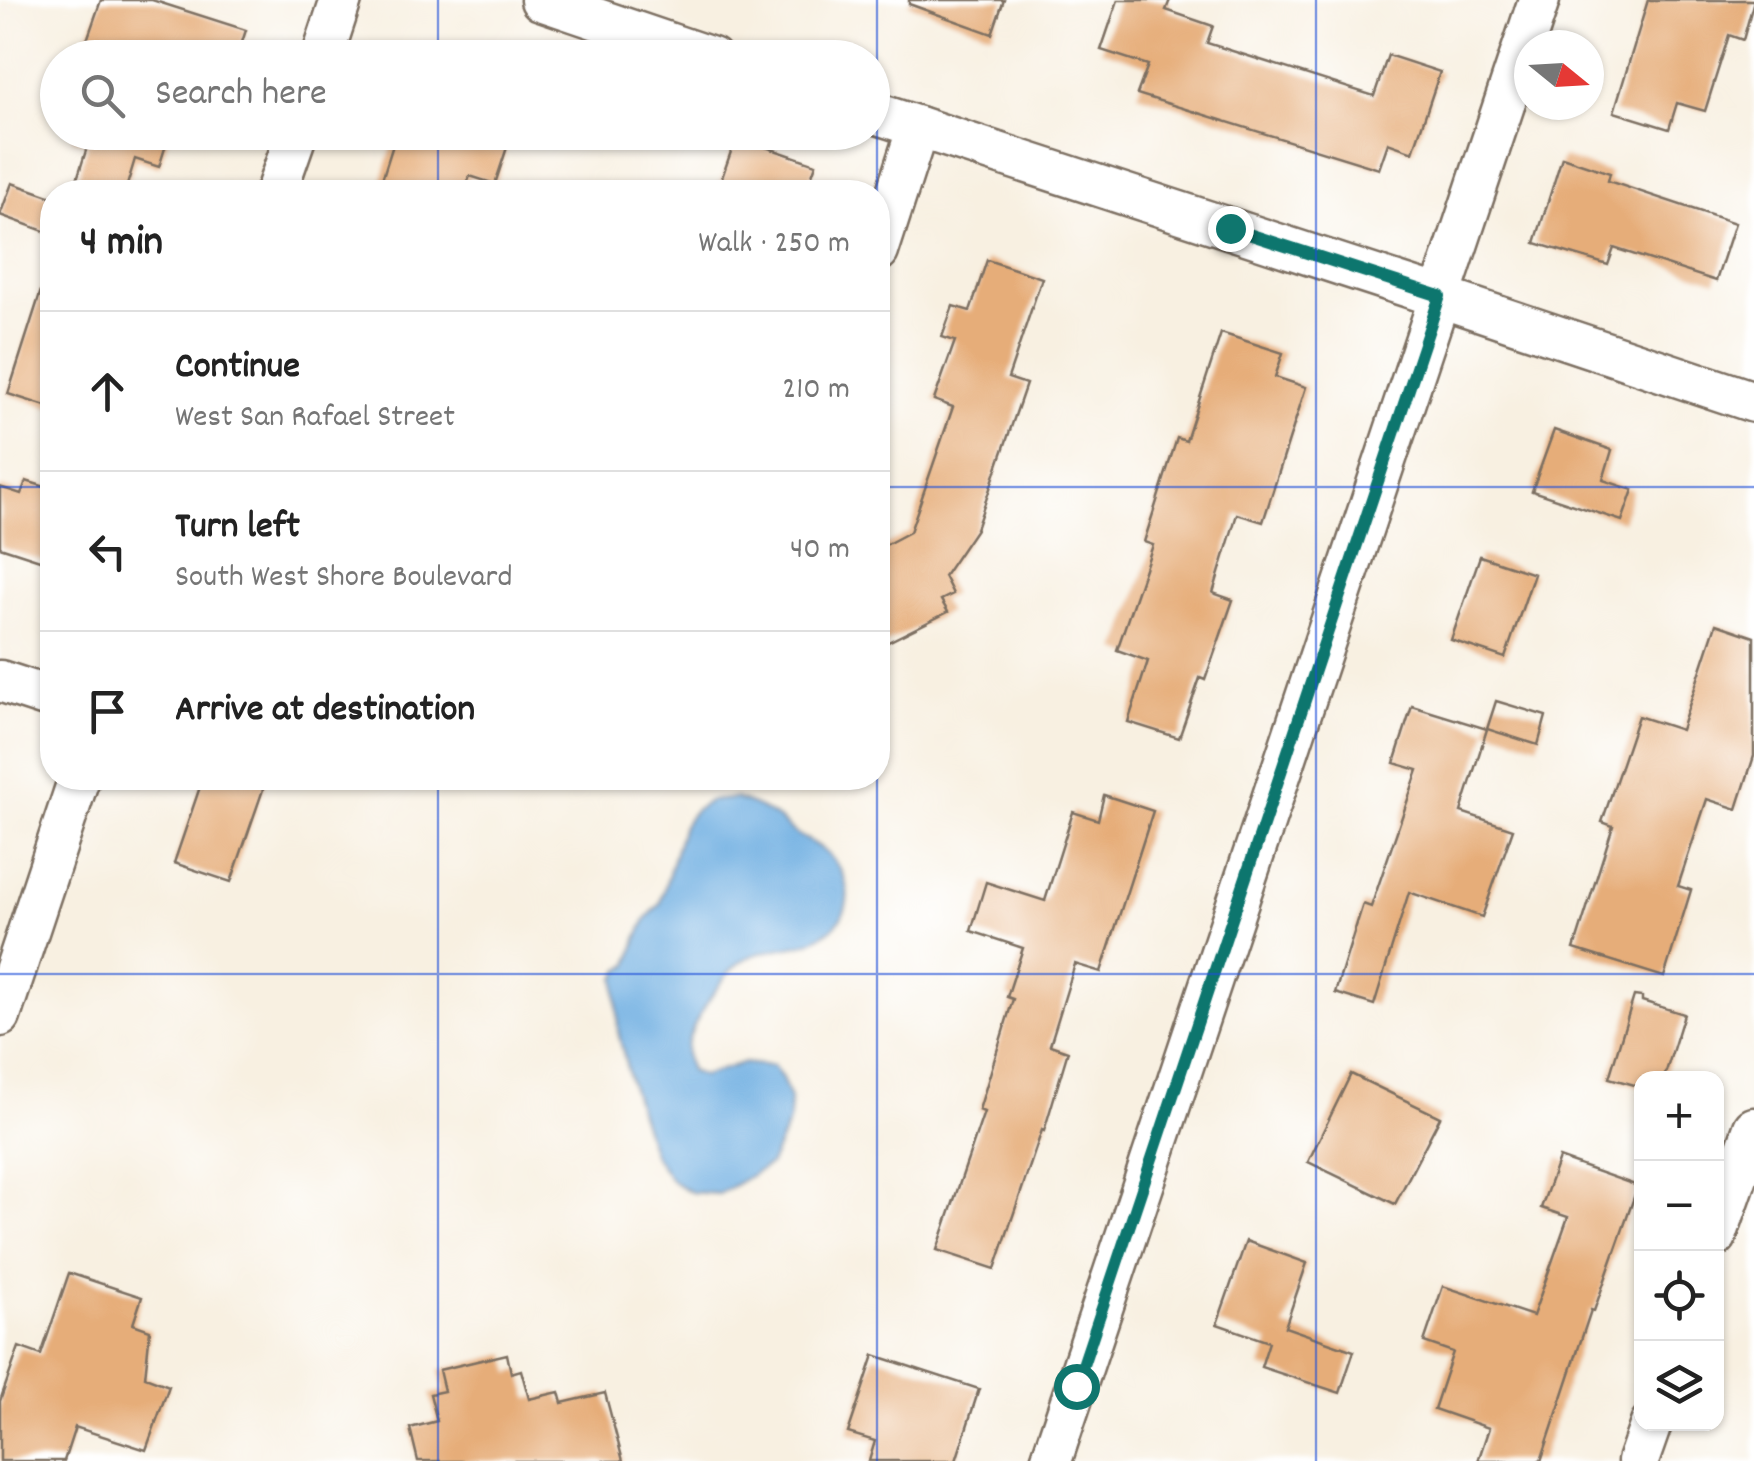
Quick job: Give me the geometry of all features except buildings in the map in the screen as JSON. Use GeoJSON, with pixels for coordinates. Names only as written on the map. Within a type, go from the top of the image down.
{"type":"FeatureCollection","features":[{"type":"Feature","properties":{"kind":"street"},"geometry":{"type":"LineString","coordinates":[[328,40],[342,0]]}},
{"type":"Feature","properties":{"kind":"street"},"geometry":{"type":"LineString","coordinates":[[540,0],[659,40]]}},
{"type":"Feature","properties":{"kind":"street"},"geometry":{"type":"LineString","coordinates":[[1051,1461],[1539,0]]}},
{"type":"Feature","properties":{"kind":"street"},"geometry":{"type":"LineString","coordinates":[[890,118],[1754,402]]}},
{"type":"Feature","properties":{"kind":"street"},"geometry":{"type":"LineString","coordinates":[[890,214],[918,127]]}},
{"type":"Feature","properties":{"kind":"street"},"geometry":{"type":"LineString","coordinates":[[280,180],[291,150]]}},
{"type":"Feature","properties":{"kind":"street"},"geometry":{"type":"LineString","coordinates":[[0,681],[40,694]]}},
{"type":"Feature","properties":{"kind":"street"},"geometry":{"type":"LineString","coordinates":[[0,1016],[75,790]]}},
{"type":"Feature","properties":{"kind":"street"},"geometry":{"type":"LineString","coordinates":[[1724,1213],[1754,1128]]}},
{"type":"Feature","properties":{"kind":"street"},"geometry":{"type":"LineString","coordinates":[[1638,1461],[1649,1431]]}},
{"type":"Feature","properties":{"kind":"water"},"geometry":{"type":"Polygon","coordinates":[[[736,798],[767,812],[822,849],[841,871],[848,895],[841,918],[819,937],[754,955],[737,965],[720,984],[691,1032],[686,1049],[690,1071],[703,1076],[742,1063],[773,1066],[790,1099],[789,1122],[770,1164],[719,1194],[691,1192],[672,1181],[653,1154],[618,1031],[616,978],[629,965],[646,919],[660,904],[683,825],[709,801],[736,798]]]}},
{"type":"Feature","properties":{"kind":"route"},"geometry":{"type":"LineString","coordinates":[[1076,1386],[1440,296],[1230,228]]}}]}
